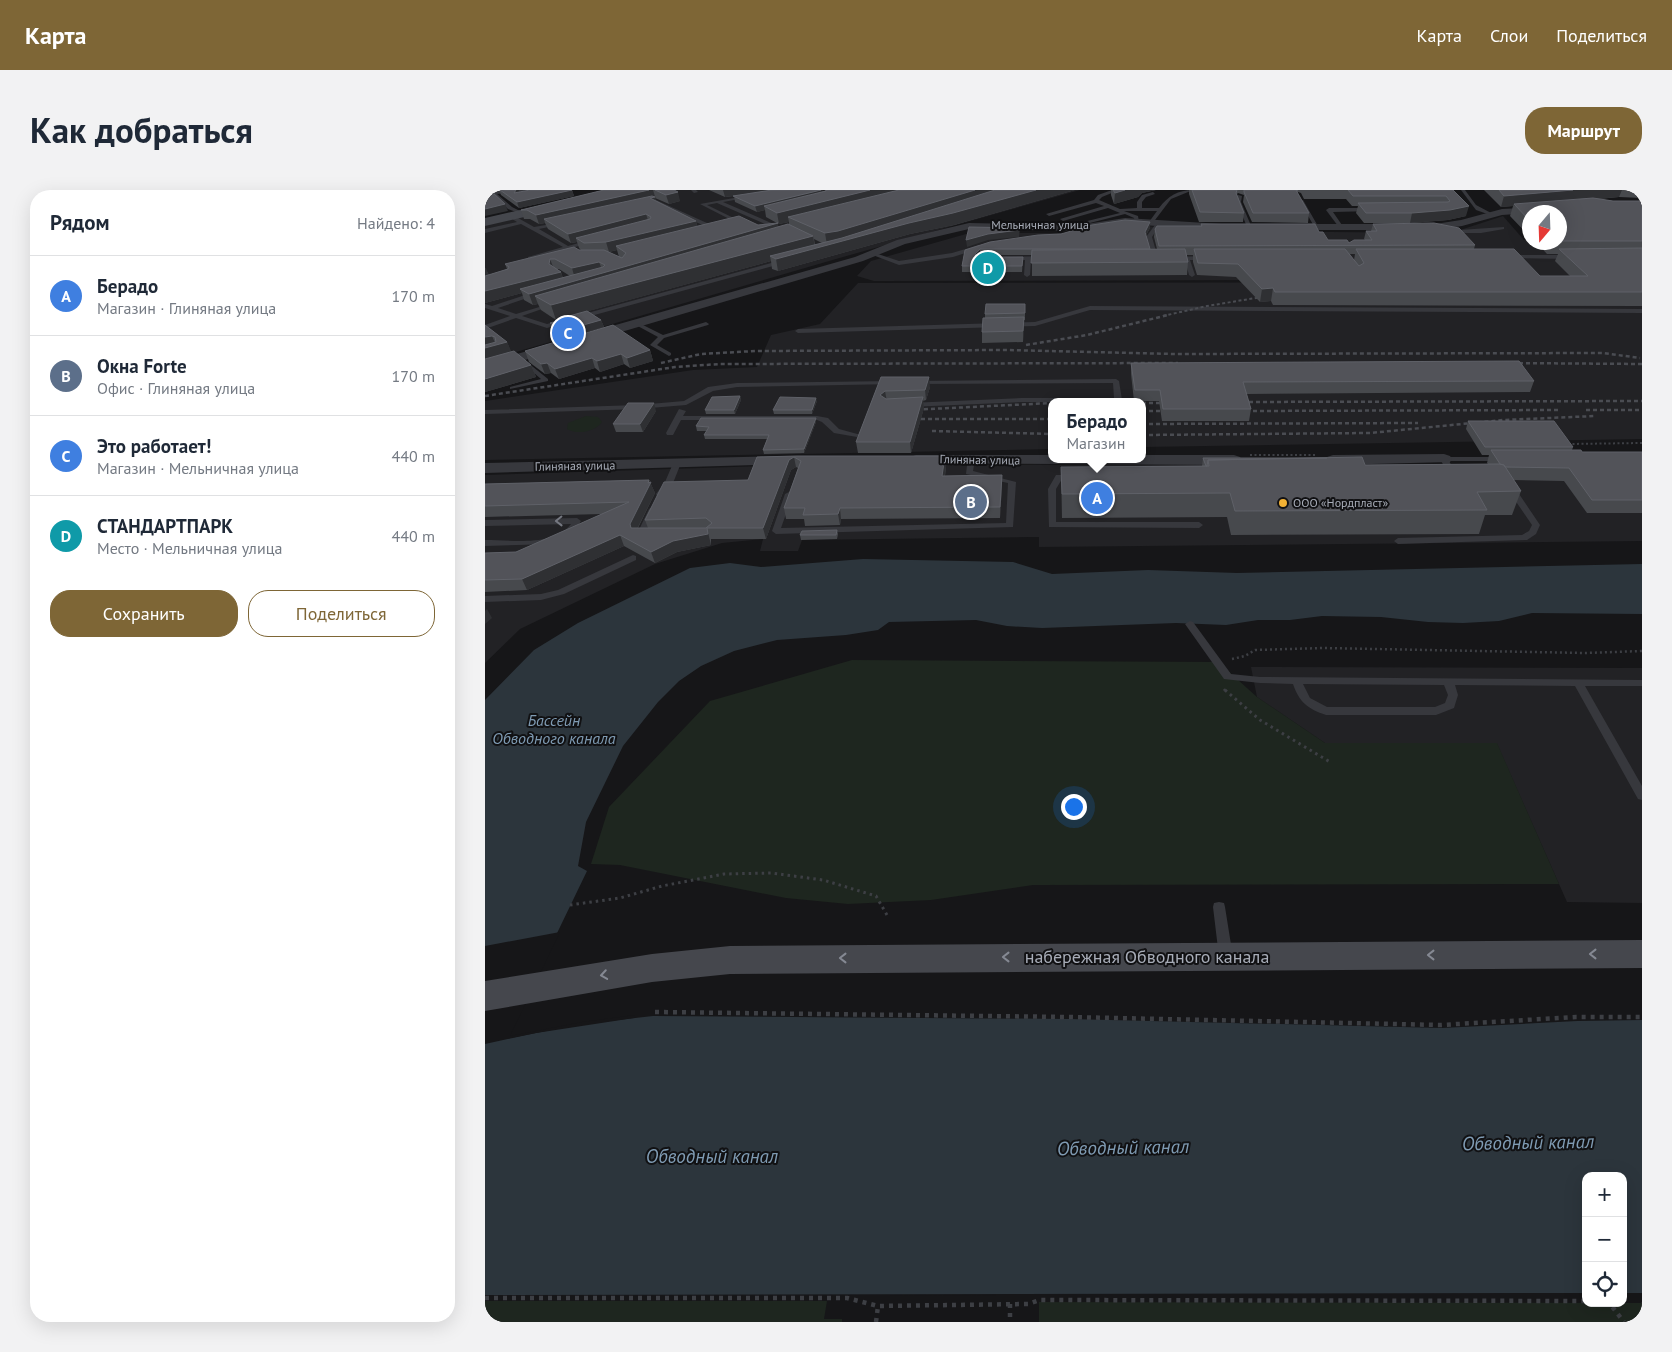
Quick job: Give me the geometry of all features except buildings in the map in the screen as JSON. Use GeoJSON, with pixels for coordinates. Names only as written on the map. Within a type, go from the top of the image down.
{"type":"FeatureCollection","features":[{"type":"Feature","properties":{"kind":"main road"},"geometry":{"type":"LineString","coordinates":[[485,218],[518,216],[619,190]]}},
{"type":"Feature","properties":{"kind":"main road"},"geometry":{"type":"LineString","coordinates":[[485,222],[518,216],[625,190]]}},
{"type":"Feature","properties":{"kind":"main road","name":"набережная Обводного канала"},"geometry":{"type":"LineString","coordinates":[[485,996],[652,968],[729,960],[1642,954]]}},
{"type":"Feature","properties":{"kind":"street"},"geometry":{"type":"LineString","coordinates":[[1279,227],[1339,230],[1448,226],[1491,215],[1522,212]]}},
{"type":"Feature","properties":{"kind":"street","name":"Мельничная улица"},"geometry":{"type":"LineString","coordinates":[[485,368],[873,254],[901,242],[959,227],[992,225],[1041,230],[1080,228],[1113,222],[1137,221],[1199,227],[1246,227]]}},
{"type":"Feature","properties":{"kind":"street"},"geometry":{"type":"LineString","coordinates":[[1319,457],[1444,467]]}},
{"type":"Feature","properties":{"kind":"street","name":"Глиняная улица"},"geometry":{"type":"LineString","coordinates":[[1146,460],[1244,458]]}},
{"type":"Feature","properties":{"kind":"street","name":"Глиняная улица"},"geometry":{"type":"LineString","coordinates":[[485,468],[802,460]]}},
{"type":"Feature","properties":{"kind":"street","name":"Глиняная улица"},"geometry":{"type":"LineString","coordinates":[[901,460],[1048,461]]}},
{"type":"Feature","properties":{"kind":"lane"},"geometry":{"type":"LineString","coordinates":[[485,193],[530,190]]}},
{"type":"Feature","properties":{"kind":"lane"},"geometry":{"type":"LineString","coordinates":[[1096,201],[1099,196],[1117,190]]}},
{"type":"Feature","properties":{"kind":"lane"},"geometry":{"type":"LineString","coordinates":[[1155,258],[1149,237],[1161,210],[1169,198],[1191,190]]}},
{"type":"Feature","properties":{"kind":"lane"},"geometry":{"type":"LineString","coordinates":[[1463,190],[1470,202],[1480,211],[1491,215]]}},
{"type":"Feature","properties":{"kind":"lane"},"geometry":{"type":"LineString","coordinates":[[1140,208],[1139,202],[1143,196],[1150,192],[1169,198]]}},
{"type":"Feature","properties":{"kind":"lane"},"geometry":{"type":"LineString","coordinates":[[494,193],[533,229],[584,257]]}},
{"type":"Feature","properties":{"kind":"lane"},"geometry":{"type":"LineString","coordinates":[[1297,194],[1317,228]]}},
{"type":"Feature","properties":{"kind":"lane"},"geometry":{"type":"LineString","coordinates":[[747,225],[702,204],[715,200],[758,195]]}},
{"type":"Feature","properties":{"kind":"lane"},"geometry":{"type":"LineString","coordinates":[[1240,196],[1239,202],[1246,227]]}},
{"type":"Feature","properties":{"kind":"lane"},"geometry":{"type":"LineString","coordinates":[[707,197],[791,233],[782,236]]}},
{"type":"Feature","properties":{"kind":"lane"},"geometry":{"type":"LineString","coordinates":[[638,205],[656,201],[716,229],[707,231]]}},
{"type":"Feature","properties":{"kind":"lane"},"geometry":{"type":"LineString","coordinates":[[1049,214],[1096,201],[1136,217],[1137,221]]}},
{"type":"Feature","properties":{"kind":"lane"},"geometry":{"type":"LineString","coordinates":[[1063,219],[1109,206]]}},
{"type":"Feature","properties":{"kind":"lane"},"geometry":{"type":"LineString","coordinates":[[1117,209],[1140,208],[1161,210]]}},
{"type":"Feature","properties":{"kind":"lane"},"geometry":{"type":"LineString","coordinates":[[1339,230],[1329,210],[1377,210]]}},
{"type":"Feature","properties":{"kind":"lane"},"geometry":{"type":"LineString","coordinates":[[1078,224],[1125,212]]}},
{"type":"Feature","properties":{"kind":"lane"},"geometry":{"type":"LineString","coordinates":[[753,217],[762,214]]}},
{"type":"Feature","properties":{"kind":"lane"},"geometry":{"type":"LineString","coordinates":[[485,231],[518,216]]}},
{"type":"Feature","properties":{"kind":"lane"},"geometry":{"type":"LineString","coordinates":[[533,229],[566,222]]}},
{"type":"Feature","properties":{"kind":"lane"},"geometry":{"type":"LineString","coordinates":[[771,230],[788,226]]}},
{"type":"Feature","properties":{"kind":"lane"},"geometry":{"type":"LineString","coordinates":[[1430,227],[1450,232],[1502,228]]}},
{"type":"Feature","properties":{"kind":"lane"},"geometry":{"type":"LineString","coordinates":[[530,258],[603,238]]}},
{"type":"Feature","properties":{"kind":"lane"},"geometry":{"type":"LineString","coordinates":[[873,254],[899,263],[953,255],[989,244]]}},
{"type":"Feature","properties":{"kind":"lane"},"geometry":{"type":"LineString","coordinates":[[1504,257],[1583,257]]}},
{"type":"Feature","properties":{"kind":"lane"},"geometry":{"type":"LineString","coordinates":[[1027,275],[1028,258]]}},
{"type":"Feature","properties":{"kind":"lane"},"geometry":{"type":"LineString","coordinates":[[999,259],[1057,258]]}},
{"type":"Feature","properties":{"kind":"lane"},"geometry":{"type":"LineString","coordinates":[[1145,258],[1217,258]]}},
{"type":"Feature","properties":{"kind":"lane"},"geometry":{"type":"LineString","coordinates":[[1187,258],[1192,275]]}},
{"type":"Feature","properties":{"kind":"lane"},"geometry":{"type":"LineString","coordinates":[[488,307],[547,326],[789,260]]}},
{"type":"Feature","properties":{"kind":"lane"},"geometry":{"type":"LineString","coordinates":[[488,307],[540,292]]}},
{"type":"Feature","properties":{"kind":"lane"},"geometry":{"type":"LineString","coordinates":[[485,326],[557,302]]}},
{"type":"Feature","properties":{"kind":"lane"},"geometry":{"type":"LineString","coordinates":[[798,332],[1035,324],[1090,308],[1642,311]]}},
{"type":"Feature","properties":{"kind":"lane"},"geometry":{"type":"LineString","coordinates":[[637,324],[662,337]]}},
{"type":"Feature","properties":{"kind":"lane"},"geometry":{"type":"LineString","coordinates":[[669,354],[653,345],[662,337],[705,324]]}},
{"type":"Feature","properties":{"kind":"lane"},"geometry":{"type":"LineString","coordinates":[[511,388],[546,380],[519,358]]}},
{"type":"Feature","properties":{"kind":"lane"},"geometry":{"type":"LineString","coordinates":[[905,406],[989,392],[1115,381],[1118,398]]}},
{"type":"Feature","properties":{"kind":"lane"},"geometry":{"type":"LineString","coordinates":[[485,412],[638,407],[686,403],[711,389],[737,385],[989,392],[1086,398]]}},
{"type":"Feature","properties":{"kind":"lane"},"geometry":{"type":"LineString","coordinates":[[670,433],[686,403]]}},
{"type":"Feature","properties":{"kind":"lane"},"geometry":{"type":"LineString","coordinates":[[678,418],[817,418],[825,420],[837,431],[857,434]]}},
{"type":"Feature","properties":{"kind":"lane"},"geometry":{"type":"LineString","coordinates":[[791,488],[776,530],[1011,525],[1011,482],[969,472],[971,459]]}},
{"type":"Feature","properties":{"kind":"lane"},"geometry":{"type":"LineString","coordinates":[[1444,467],[1507,459]]}},
{"type":"Feature","properties":{"kind":"lane"},"geometry":{"type":"LineString","coordinates":[[1059,463],[1059,477],[1051,489],[1052,525],[1199,525]]}},
{"type":"Feature","properties":{"kind":"lane"},"geometry":{"type":"LineString","coordinates":[[660,535],[640,536],[658,496],[669,483],[677,464]]}},
{"type":"Feature","properties":{"kind":"lane"},"geometry":{"type":"LineString","coordinates":[[1444,467],[1453,475],[1463,477]]}},
{"type":"Feature","properties":{"kind":"lane"},"geometry":{"type":"LineString","coordinates":[[1444,467],[1453,475]]}},
{"type":"Feature","properties":{"kind":"lane"},"geometry":{"type":"LineString","coordinates":[[1059,477],[1086,477]]}},
{"type":"Feature","properties":{"kind":"lane"},"geometry":{"type":"LineString","coordinates":[[669,483],[679,483]]}},
{"type":"Feature","properties":{"kind":"lane"},"geometry":{"type":"LineString","coordinates":[[1398,541],[1525,538],[1533,532],[1536,525],[1510,487],[1500,485]]}},
{"type":"Feature","properties":{"kind":"lane"},"geometry":{"type":"LineString","coordinates":[[485,523],[580,521],[568,534],[551,542],[485,543]]}},
{"type":"Feature","properties":{"kind":"lane"},"geometry":{"type":"LineString","coordinates":[[485,598],[541,597],[561,592],[633,558]]}},
{"type":"Feature","properties":{"kind":"lane"},"geometry":{"type":"LineString","coordinates":[[1190,624],[1228,677],[1297,680],[1642,683]]}},
{"type":"Feature","properties":{"kind":"lane"},"geometry":{"type":"LineString","coordinates":[[1297,680],[1302,697],[1311,705],[1326,710],[1435,711],[1450,705],[1453,695],[1448,681]]}},
{"type":"Feature","properties":{"kind":"lane"},"geometry":{"type":"LineString","coordinates":[[1578,682],[1642,796]]}},
{"type":"Feature","properties":{"kind":"lane"},"geometry":{"type":"LineString","coordinates":[[1219,907],[1226,957]]}},
{"type":"Feature","properties":{"kind":"path"},"geometry":{"type":"LineString","coordinates":[[1563,444],[1642,443]]}},
{"type":"Feature","properties":{"kind":"path"},"geometry":{"type":"LineString","coordinates":[[1244,458],[1319,457]]}},
{"type":"Feature","properties":{"kind":"path"},"geometry":{"type":"LineString","coordinates":[[570,905],[620,898],[661,886],[724,874],[771,873],[823,880],[877,896],[887,915]]}},
{"type":"Feature","properties":{"kind":"path"},"geometry":{"type":"LineString","coordinates":[[655,1012],[1069,1017],[1441,1025],[1575,1018],[1642,1017]]}},
{"type":"Feature","properties":{"kind":"path"},"geometry":{"type":"LineString","coordinates":[[485,1298],[847,1298],[879,1306],[1028,1304],[1040,1300],[1582,1301]]}},
{"type":"Feature","properties":{"kind":"path"},"geometry":{"type":"LineString","coordinates":[[1010,1304],[1010,1322]]}},
{"type":"Feature","properties":{"kind":"path"},"geometry":{"type":"LineString","coordinates":[[876,1322],[879,1306]]}},
{"type":"Feature","properties":{"kind":"path"},"geometry":{"type":"LineString","coordinates":[[1612,1307],[1624,1322]]}},
{"type":"Feature","properties":{"kind":"shaded area"},"geometry":{"type":"Polygon","coordinates":[[[644,190],[1080,190],[485,361],[485,225],[644,190]]]}},
{"type":"Feature","properties":{"kind":"shaded area"},"geometry":{"type":"Polygon","coordinates":[[[1503,216],[1522,238],[1522,250],[1567,250],[1567,242],[1642,241],[1642,279],[874,281],[857,276],[871,261],[966,234],[978,233],[1087,233],[1118,223],[1196,231],[1451,233],[1503,216]]]}},
{"type":"Feature","properties":{"kind":"shaded area"},"geometry":{"type":"Polygon","coordinates":[[[1642,282],[1642,439],[1146,447],[1146,398],[1048,398],[1048,449],[485,460],[485,401],[693,370],[757,367],[771,335],[820,324],[858,283],[1642,282]]]}},
{"type":"Feature","properties":{"kind":"shaded area"},"geometry":{"type":"Polygon","coordinates":[[[586,416],[598,417],[602,422],[586,432],[576,432],[567,429],[568,423],[586,416]]]}},
{"type":"Feature","properties":{"kind":"shaded area"},"geometry":{"type":"Polygon","coordinates":[[[1642,464],[1642,541],[1039,547],[1039,537],[1030,537],[802,540],[798,551],[760,551],[763,539],[722,543],[655,564],[520,629],[485,663],[485,475],[792,465],[1642,464]]]}},
{"type":"Feature","properties":{"kind":"shaded area"},"geometry":{"type":"Polygon","coordinates":[[[852,660],[1218,662],[1257,697],[1325,743],[1497,743],[1559,884],[1033,885],[931,900],[848,904],[786,898],[620,865],[591,864],[609,807],[710,701],[852,660]]]}},
{"type":"Feature","properties":{"kind":"shaded area"},"geometry":{"type":"Polygon","coordinates":[[[1251,667],[1642,668],[1642,903],[1567,902],[1497,744],[1325,743],[1257,697],[1251,667]]]}},
{"type":"Feature","properties":{"kind":"shaded area"},"geometry":{"type":"Polygon","coordinates":[[[485,1301],[827,1301],[824,1319],[842,1319],[842,1322],[485,1322],[485,1301]]]}},
{"type":"Feature","properties":{"kind":"shaded area"},"geometry":{"type":"Polygon","coordinates":[[[1039,1302],[1582,1303],[1582,1307],[1627,1307],[1627,1303],[1642,1303],[1642,1322],[1039,1322],[1039,1302]]]}},
{"type":"Feature","properties":{"kind":"water","name":"Обводный канал"},"geometry":{"type":"Polygon","coordinates":[[[863,559],[1013,562],[1052,574],[1148,570],[1237,573],[1642,564],[1642,614],[1532,613],[1499,621],[1463,623],[1428,622],[1381,617],[1322,616],[1290,620],[1258,620],[1226,625],[1176,623],[1042,628],[1007,626],[976,620],[889,622],[878,630],[846,635],[777,640],[734,651],[701,666],[679,681],[658,702],[623,746],[586,822],[578,866],[587,871],[506,1039],[582,1024],[653,1016],[1069,1019],[1442,1028],[1577,1021],[1642,1020],[1642,1293],[1627,1293],[1627,1172],[1582,1172],[1582,1293],[485,1295],[485,700],[534,650],[578,623],[690,568],[730,563],[761,567],[863,559]]]}},
{"type":"Feature","properties":{"kind":"pier"},"geometry":{"type":"Polygon","coordinates":[[[560,932],[510,1036],[582,1022],[635,1015],[634,1018],[536,1033],[485,1044],[485,946],[560,932]]]}},
{"type":"Feature","properties":{"kind":"pier"},"geometry":{"type":"Polygon","coordinates":[[[996,1295],[996,1298],[889,1298],[889,1296],[996,1295]]]}},
{"type":"Feature","properties":{"kind":"railway"},"geometry":{"type":"LineString","coordinates":[[1163,316],[1207,306],[1268,296]]}},
{"type":"Feature","properties":{"kind":"railway"},"geometry":{"type":"LineString","coordinates":[[1026,345],[1087,335],[1168,315]]}},
{"type":"Feature","properties":{"kind":"railway"},"geometry":{"type":"LineString","coordinates":[[661,363],[701,354],[755,351],[1008,350],[1176,354],[1603,353],[1640,358]]}},
{"type":"Feature","properties":{"kind":"railway"},"geometry":{"type":"LineString","coordinates":[[485,396],[675,367],[720,364],[1178,363]]}},
{"type":"Feature","properties":{"kind":"railway"},"geometry":{"type":"LineString","coordinates":[[1505,363],[1642,364]]}},
{"type":"Feature","properties":{"kind":"railway"},"geometry":{"type":"LineString","coordinates":[[1235,402],[1642,401]]}},
{"type":"Feature","properties":{"kind":"railway"},"geometry":{"type":"LineString","coordinates":[[910,410],[1048,403]]}},
{"type":"Feature","properties":{"kind":"railway"},"geometry":{"type":"LineString","coordinates":[[1146,403],[1172,403]]}},
{"type":"Feature","properties":{"kind":"railway"},"geometry":{"type":"LineString","coordinates":[[1246,411],[1561,410]]}},
{"type":"Feature","properties":{"kind":"railway"},"geometry":{"type":"LineString","coordinates":[[1586,410],[1642,410]]}},
{"type":"Feature","properties":{"kind":"railway"},"geometry":{"type":"LineString","coordinates":[[1146,411],[1160,411]]}},
{"type":"Feature","properties":{"kind":"railway"},"geometry":{"type":"LineString","coordinates":[[1146,435],[1370,433],[1503,420],[1595,416]]}},
{"type":"Feature","properties":{"kind":"railway"},"geometry":{"type":"LineString","coordinates":[[907,419],[1048,419]]}},
{"type":"Feature","properties":{"kind":"railway"},"geometry":{"type":"LineString","coordinates":[[1146,424],[1418,423]]}},
{"type":"Feature","properties":{"kind":"railway"},"geometry":{"type":"LineString","coordinates":[[932,431],[1048,434]]}},
{"type":"Feature","properties":{"kind":"place","name":"СТАНДАРТПАРК"},"geometry":{"type":"Point","coordinates":[988,268]}},
{"type":"Feature","properties":{"kind":"place","name":"Это работает!"},"geometry":{"type":"Point","coordinates":[568,333]}},
{"type":"Feature","properties":{"kind":"place","name":"Берадо"},"geometry":{"type":"Point","coordinates":[1097,498]}},
{"type":"Feature","properties":{"kind":"place","name":"Окна Forte"},"geometry":{"type":"Point","coordinates":[971,502]}},
{"type":"Feature","properties":{"kind":"place","name":"ООО «Нордпласт»"},"geometry":{"type":"Point","coordinates":[1283,503]}},
{"type":"Feature","properties":{"kind":"water label","name":"Бассейн Обводного канала"},"geometry":{"type":"Point","coordinates":[554,729]}}]}
